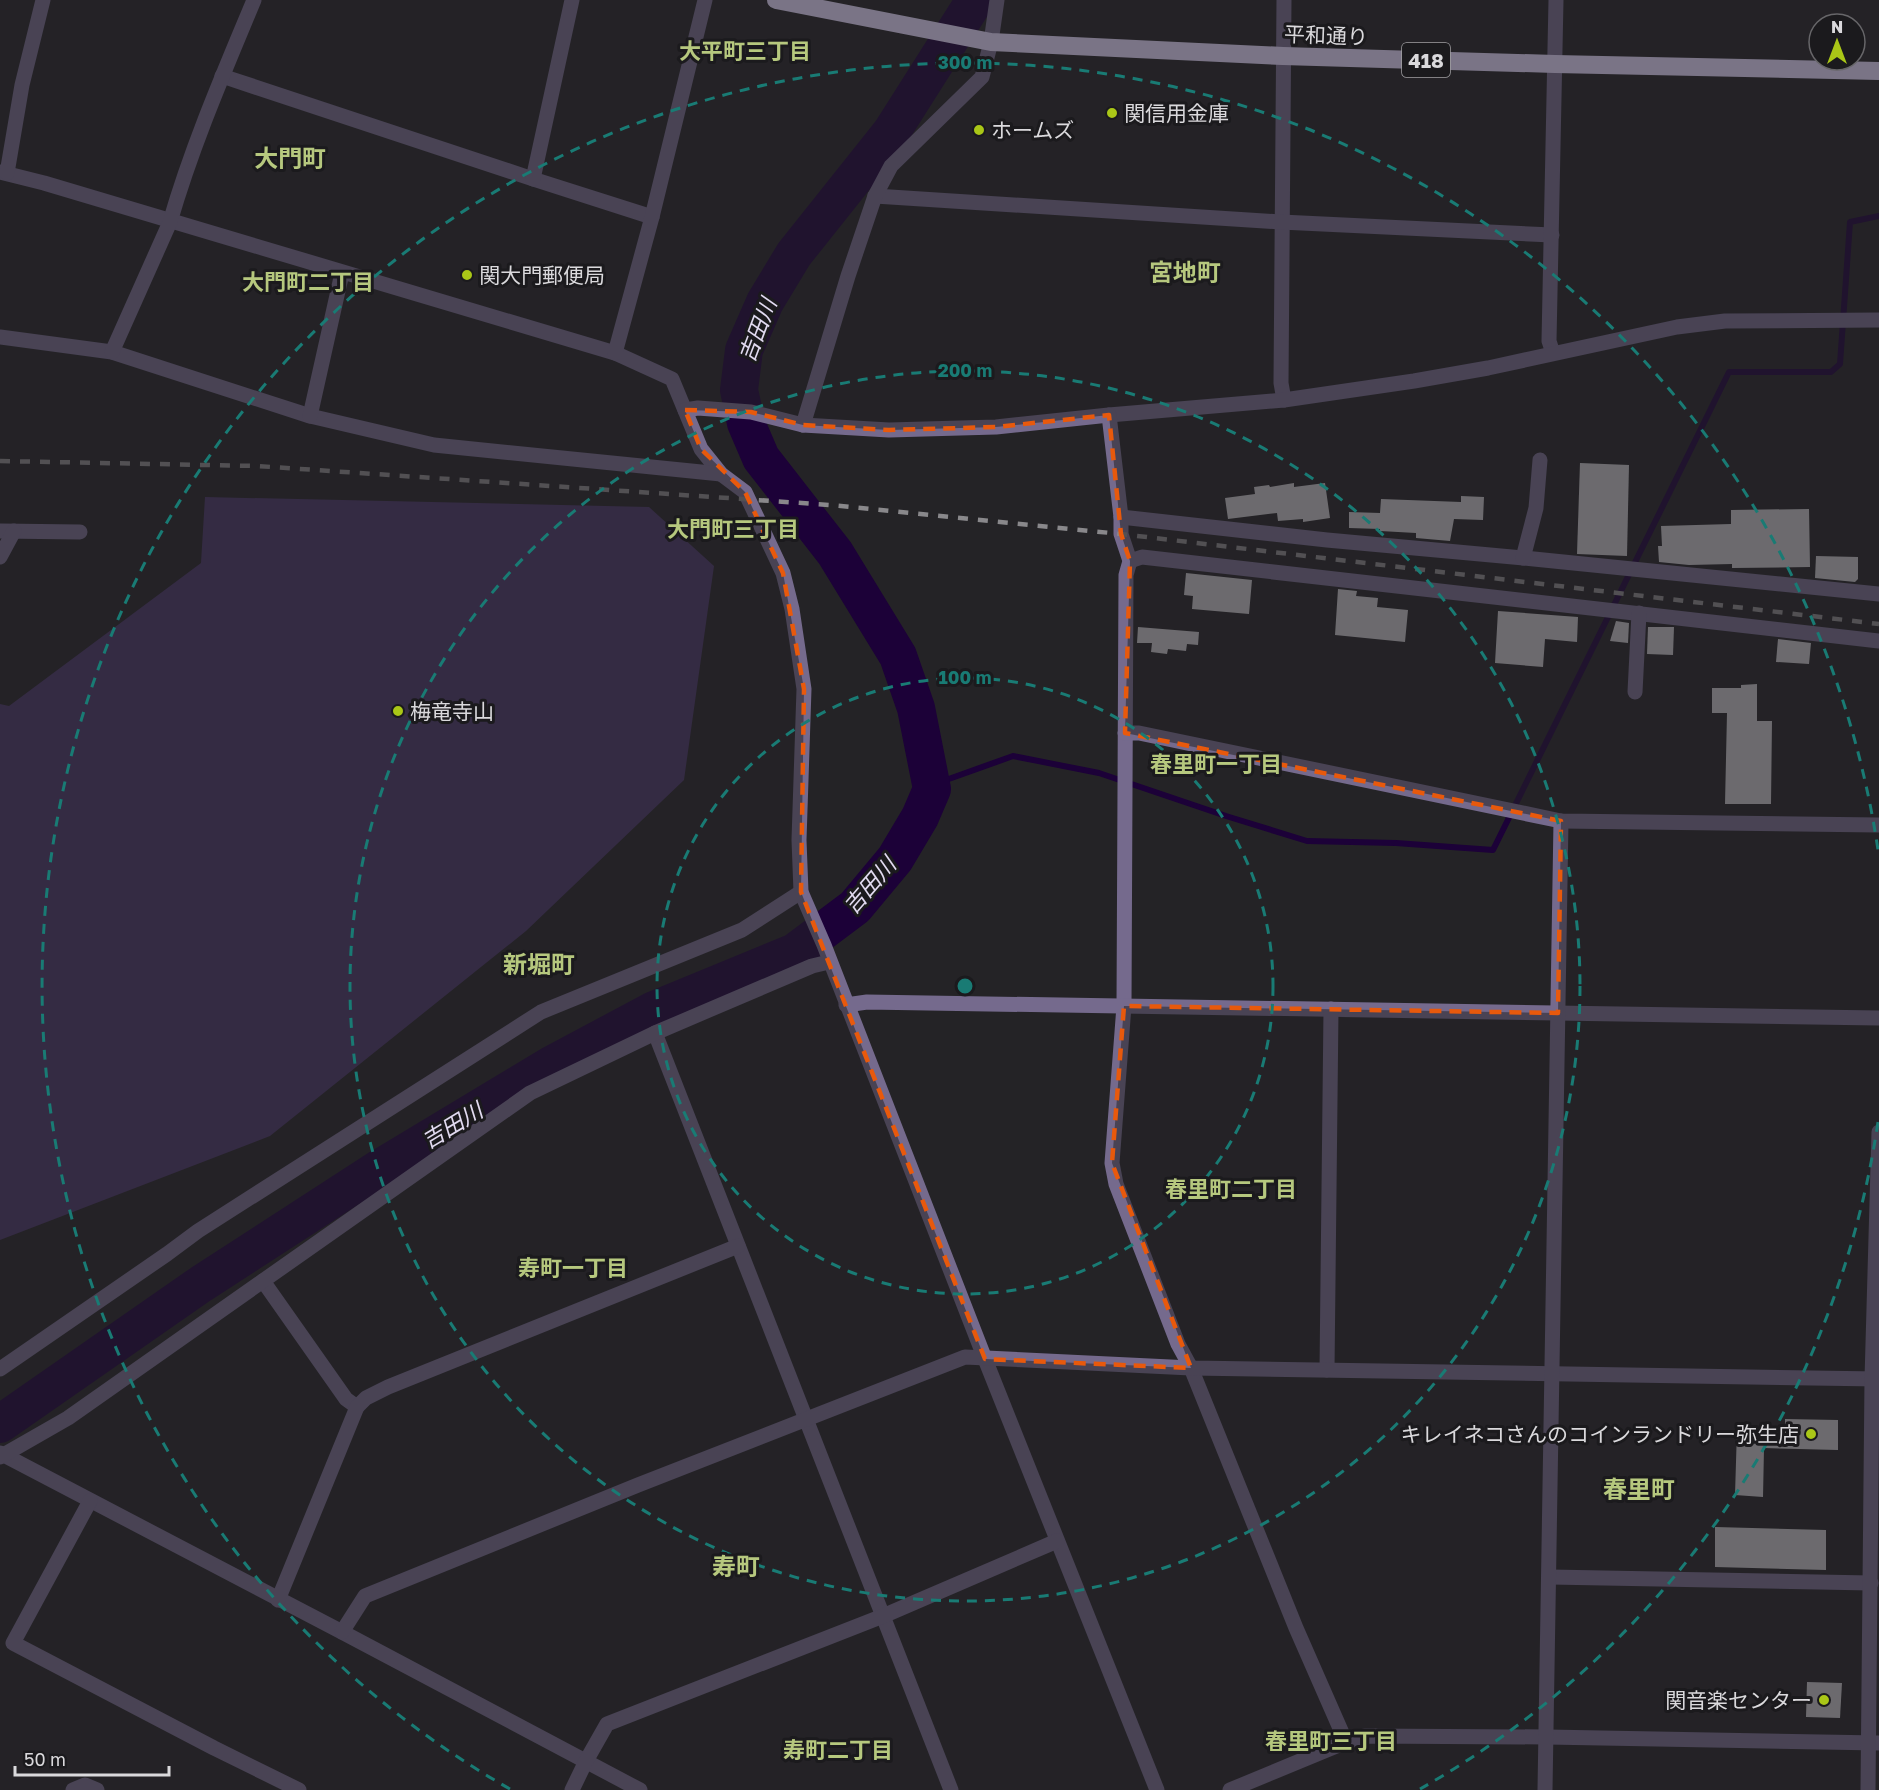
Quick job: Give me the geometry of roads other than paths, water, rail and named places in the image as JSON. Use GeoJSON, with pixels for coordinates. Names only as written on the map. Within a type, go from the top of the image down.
{"type":"FeatureCollection","features":[{"type":"Feature","properties":{"kind":"highway","name":"平和通り"},"geometry":{"type":"LineString","coordinates":[[776,0],[982,40],[1283,56],[1879,71]]}},
{"type":"Feature","properties":{"kind":"street"},"geometry":{"type":"LineString","coordinates":[[43,0],[4,173],[615,353],[672,378],[691,409],[701,449],[722,474],[745,492],[783,573],[792,609],[804,689],[799,840],[804,897],[1156,1790]]}},
{"type":"Feature","properties":{"kind":"street"},"geometry":{"type":"LineString","coordinates":[[112,352],[170,222],[222,76],[254,0]]}},
{"type":"Feature","properties":{"kind":"street"},"geometry":{"type":"LineString","coordinates":[[533,179],[572,0]]}},
{"type":"Feature","properties":{"kind":"street"},"geometry":{"type":"LineString","coordinates":[[615,353],[652,217],[705,0]]}},
{"type":"Feature","properties":{"kind":"street"},"geometry":{"type":"LineString","coordinates":[[803,425],[875,196],[891,166],[982,76],[982,40],[997,0]]}},
{"type":"Feature","properties":{"kind":"street"},"geometry":{"type":"LineString","coordinates":[[1284,0],[1281,222],[1281,383],[1284,400]]}},
{"type":"Feature","properties":{"kind":"street"},"geometry":{"type":"LineString","coordinates":[[1553,353],[1549,341],[1556,0]]}},
{"type":"Feature","properties":{"kind":"street"},"geometry":{"type":"LineString","coordinates":[[222,76],[652,217]]}},
{"type":"Feature","properties":{"kind":"street"},"geometry":{"type":"LineString","coordinates":[[875,196],[1281,222],[1551,235]]}},
{"type":"Feature","properties":{"kind":"street"},"geometry":{"type":"LineString","coordinates":[[310,416],[342,273]]}},
{"type":"Feature","properties":{"kind":"street"},"geometry":{"type":"LineString","coordinates":[[691,409],[751,412],[803,425],[889,430],[996,427],[1284,400],[1488,368],[1677,327],[1725,321],[1879,320]]}},
{"type":"Feature","properties":{"kind":"street"},"geometry":{"type":"LineString","coordinates":[[0,338],[112,352],[310,416],[434,445],[722,474]]}},
{"type":"Feature","properties":{"kind":"street"},"geometry":{"type":"LineString","coordinates":[[1109,415],[1121,534],[1130,561],[1126,575],[1124,1006],[1112,1163],[1116,1184],[1174,1334],[1191,1368],[1296,1628],[1346,1742]]}},
{"type":"Feature","properties":{"kind":"street"},"geometry":{"type":"LineString","coordinates":[[1523,558],[1536,507],[1539,460]]}},
{"type":"Feature","properties":{"kind":"street"},"geometry":{"type":"LineString","coordinates":[[1121,517],[1327,540],[1879,594]]}},
{"type":"Feature","properties":{"kind":"street"},"geometry":{"type":"LineString","coordinates":[[0,557],[7,531],[80,532]]}},
{"type":"Feature","properties":{"kind":"street"},"geometry":{"type":"LineString","coordinates":[[1130,561],[1142,557],[1879,641]]}},
{"type":"Feature","properties":{"kind":"street"},"geometry":{"type":"LineString","coordinates":[[1635,692],[1639,613]]}},
{"type":"Feature","properties":{"kind":"street"},"geometry":{"type":"LineString","coordinates":[[1125,733],[1139,733],[1561,821],[1879,825]]}},
{"type":"Feature","properties":{"kind":"street"},"geometry":{"type":"LineString","coordinates":[[1545,1790],[1561,821]]}},
{"type":"Feature","properties":{"kind":"street"},"geometry":{"type":"LineString","coordinates":[[0,1369],[198,1231],[541,1012],[742,930],[804,897]]}},
{"type":"Feature","properties":{"kind":"street"},"geometry":{"type":"LineString","coordinates":[[1,1455],[68,1418],[530,1093],[655,1033],[812,966],[830,962]]}},
{"type":"Feature","properties":{"kind":"street"},"geometry":{"type":"LineString","coordinates":[[846,1005],[867,1002],[1879,1018]]}},
{"type":"Feature","properties":{"kind":"street"},"geometry":{"type":"LineString","coordinates":[[1327,1370],[1331,1010]]}},
{"type":"Feature","properties":{"kind":"street"},"geometry":{"type":"LineString","coordinates":[[655,1033],[951,1790]]}},
{"type":"Feature","properties":{"kind":"street"},"geometry":{"type":"LineString","coordinates":[[1868,1790],[1874,1743],[1879,1132]]}},
{"type":"Feature","properties":{"kind":"street"},"geometry":{"type":"LineString","coordinates":[[278,1600],[357,1407],[366,1398],[388,1387],[738,1246]]}},
{"type":"Feature","properties":{"kind":"street"},"geometry":{"type":"LineString","coordinates":[[263,1281],[346,1400],[357,1407]]}},
{"type":"Feature","properties":{"kind":"street"},"geometry":{"type":"LineString","coordinates":[[342,1632],[365,1596],[638,1485],[965,1358],[1191,1368],[1876,1379]]}},
{"type":"Feature","properties":{"kind":"street"},"geometry":{"type":"LineString","coordinates":[[1,1455],[640,1790]]}},
{"type":"Feature","properties":{"kind":"street"},"geometry":{"type":"LineString","coordinates":[[90,1501],[13,1643],[214,1749],[299,1790]]}},
{"type":"Feature","properties":{"kind":"street"},"geometry":{"type":"LineString","coordinates":[[572,1790],[607,1724],[883,1616],[1057,1541]]}},
{"type":"Feature","properties":{"kind":"street"},"geometry":{"type":"LineString","coordinates":[[1550,1577],[1874,1573]]}},
{"type":"Feature","properties":{"kind":"street"},"geometry":{"type":"LineString","coordinates":[[1230,1790],[1365,1736],[1874,1743]]}},
{"type":"Feature","properties":{"kind":"street"},"geometry":{"type":"LineString","coordinates":[[73,1790],[85,1785],[97,1790]]}},
{"type":"Feature","properties":{"kind":"waterway","name":"吉田川"},"geometry":{"type":"LineString","coordinates":[[0,1424],[201,1284],[380,1168],[551,1065],[654,1010],[795,952],[855,907],[895,859],[920,817],[932,789],[916,708],[898,656],[835,553],[761,458],[746,423],[739,390],[744,350],[765,302],[794,254],[892,131],[975,0]]}},
{"type":"Feature","properties":{"kind":"waterway"},"geometry":{"type":"LineString","coordinates":[[932,789],[946,780],[1013,756],[1099,773],[1307,841],[1396,843],[1493,850],[1729,372],[1831,372],[1840,364],[1850,222],[1879,216]]}},
{"type":"Feature","properties":{"kind":"railway"},"geometry":{"type":"LineString","coordinates":[[0,461],[257,466],[830,505],[1121,534],[1879,624]]}},
{"type":"Feature","properties":{"kind":"place","name":"関信用金庫"},"geometry":{"type":"Point","coordinates":[1112,113]}},
{"type":"Feature","properties":{"kind":"place","name":"ホームズ"},"geometry":{"type":"Point","coordinates":[979,130]}},
{"type":"Feature","properties":{"kind":"place","name":"関大門郵便局"},"geometry":{"type":"Point","coordinates":[467,275]}},
{"type":"Feature","properties":{"kind":"place","name":"梅竜寺山"},"geometry":{"type":"Point","coordinates":[398,711]}},
{"type":"Feature","properties":{"kind":"place","name":"キレイネコさんのコインランドリー弥生店"},"geometry":{"type":"Point","coordinates":[1811,1434]}},
{"type":"Feature","properties":{"kind":"place","name":"関音楽センター"},"geometry":{"type":"Point","coordinates":[1824,1700]}},
{"type":"Feature","properties":{"kind":"district","name":"大平町三丁目"},"geometry":{"type":"Point","coordinates":[745,50]}},
{"type":"Feature","properties":{"kind":"district","name":"大門町"},"geometry":{"type":"Point","coordinates":[290,157]}},
{"type":"Feature","properties":{"kind":"district","name":"宮地町"},"geometry":{"type":"Point","coordinates":[1185,271]}},
{"type":"Feature","properties":{"kind":"district","name":"大門町二丁目"},"geometry":{"type":"Point","coordinates":[308,281]}},
{"type":"Feature","properties":{"kind":"district","name":"大門町三丁目"},"geometry":{"type":"Point","coordinates":[733,528]}},
{"type":"Feature","properties":{"kind":"district","name":"春里町一丁目"},"geometry":{"type":"Point","coordinates":[1216,763]}},
{"type":"Feature","properties":{"kind":"district","name":"新堀町"},"geometry":{"type":"Point","coordinates":[539,963]}},
{"type":"Feature","properties":{"kind":"district","name":"春里町二丁目"},"geometry":{"type":"Point","coordinates":[1231,1188]}},
{"type":"Feature","properties":{"kind":"district","name":"寿町一丁目"},"geometry":{"type":"Point","coordinates":[573,1267]}},
{"type":"Feature","properties":{"kind":"district","name":"春里町"},"geometry":{"type":"Point","coordinates":[1639,1488]}},
{"type":"Feature","properties":{"kind":"district","name":"寿町"},"geometry":{"type":"Point","coordinates":[736,1565]}},
{"type":"Feature","properties":{"kind":"district","name":"春里町三丁目"},"geometry":{"type":"Point","coordinates":[1331,1740]}},
{"type":"Feature","properties":{"kind":"district","name":"寿町二丁目"},"geometry":{"type":"Point","coordinates":[838,1749]}}]}
